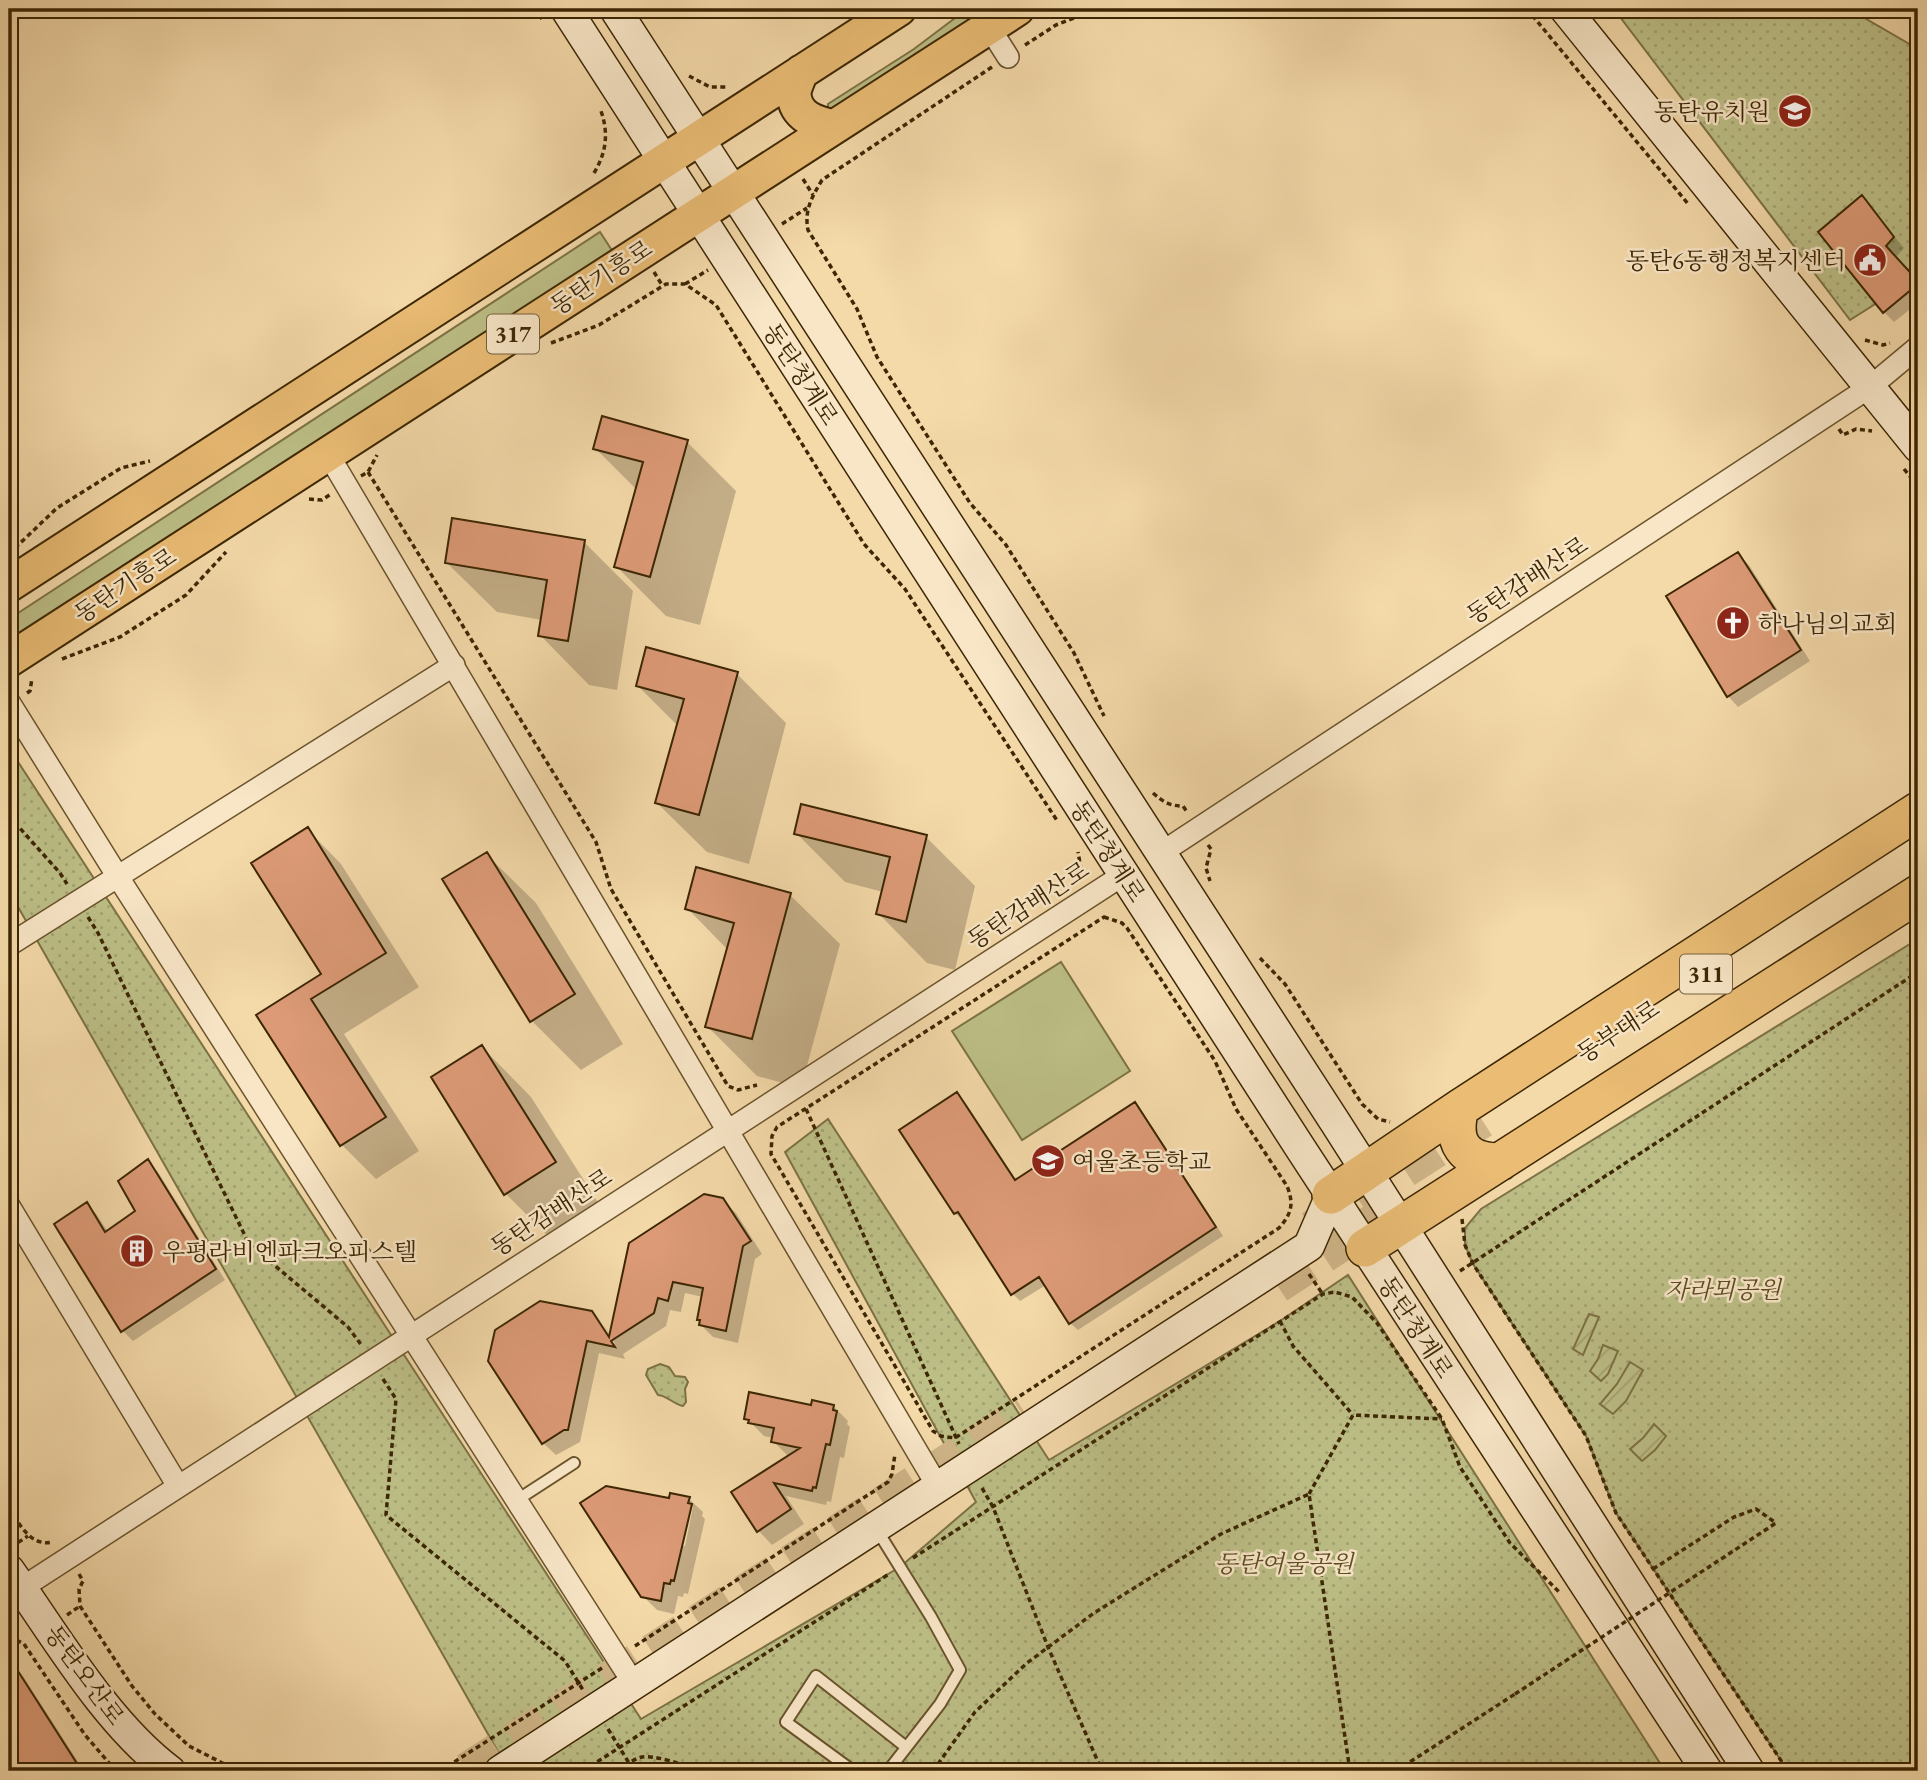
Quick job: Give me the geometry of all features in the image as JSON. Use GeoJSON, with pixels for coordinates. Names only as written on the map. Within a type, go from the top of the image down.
{"type":"FeatureCollection","features":[{"type":"Feature","properties":{"kind":"highway"},"geometry":{"type":"LineString","coordinates":[[1365,1248],[1401,1225],[1491,1129],[1918,811]]}},
{"type":"Feature","properties":{"kind":"highway","name":"동부대로"},"geometry":{"type":"LineString","coordinates":[[1491,1129],[1918,835]]}},
{"type":"Feature","properties":{"kind":"highway","name":"동부대로"},"geometry":{"type":"LineString","coordinates":[[1491,1129],[1918,873]]}},
{"type":"Feature","properties":{"kind":"highway"},"geometry":{"type":"LineString","coordinates":[[1331,1195],[1367,1172],[1491,1129],[1918,894]]}},
{"type":"Feature","properties":{"kind":"main road","name":"317"},"geometry":{"type":"LineString","coordinates":[[9,585],[899,9]]}},
{"type":"Feature","properties":{"kind":"main road","name":"동탄기흥로"},"geometry":{"type":"LineString","coordinates":[[21,668],[328,454],[1017,9]]}},
{"type":"Feature","properties":{"kind":"main road"},"geometry":{"type":"LineString","coordinates":[[801,72],[794,94],[800,110],[813,123],[834,127]]}},
{"type":"Feature","properties":{"kind":"street","name":"동탄청계로"},"geometry":{"type":"LineString","coordinates":[[566,9],[1365,1248],[1707,1771]]}},
{"type":"Feature","properties":{"kind":"street","name":"동탄청계로"},"geometry":{"type":"LineString","coordinates":[[615,9],[1335,1122],[1749,1771]]}},
{"type":"Feature","properties":{"kind":"street"},"geometry":{"type":"LineString","coordinates":[[1565,9],[1870,387],[1910,456]]}},
{"type":"Feature","properties":{"kind":"street"},"geometry":{"type":"LineString","coordinates":[[989,27],[1008,57]]}},
{"type":"Feature","properties":{"kind":"street","name":"동탄감배산로"},"geometry":{"type":"LineString","coordinates":[[1161,853],[1870,387],[1918,347]]}},
{"type":"Feature","properties":{"kind":"street"},"geometry":{"type":"LineString","coordinates":[[328,454],[938,1487]]}},
{"type":"Feature","properties":{"kind":"street"},"geometry":{"type":"LineString","coordinates":[[9,946],[454,665]]}},
{"type":"Feature","properties":{"kind":"street"},"geometry":{"type":"LineString","coordinates":[[9,702],[634,1684]]}},
{"type":"Feature","properties":{"kind":"street","name":"동탄감배산로"},"geometry":{"type":"LineString","coordinates":[[13,1584],[177,1486],[1124,874]]}},
{"type":"Feature","properties":{"kind":"street"},"geometry":{"type":"LineString","coordinates":[[500,1771],[1309,1246],[1331,1195]]}},
{"type":"Feature","properties":{"kind":"street"},"geometry":{"type":"LineString","coordinates":[[9,1206],[177,1486]]}},
{"type":"Feature","properties":{"kind":"street"},"geometry":{"type":"LineString","coordinates":[[1309,1246],[1365,1248]]}},
{"type":"Feature","properties":{"kind":"street","name":"동탄오산로"},"geometry":{"type":"LineString","coordinates":[[13,1584],[112,1715],[147,1754],[170,1771]]}},
{"type":"Feature","properties":{"kind":"lane"},"geometry":{"type":"LineString","coordinates":[[517,1500],[574,1463]]}},
{"type":"Feature","properties":{"kind":"lane"},"geometry":{"type":"LineString","coordinates":[[875,1528],[931,1617],[960,1670],[940,1704],[888,1771]]}},
{"type":"Feature","properties":{"kind":"lane"},"geometry":{"type":"LineString","coordinates":[[853,1771],[786,1722],[816,1676],[906,1747]]}},
{"type":"Feature","properties":{"kind":"path"},"geometry":{"type":"LineString","coordinates":[[1097,9],[1056,25],[822,180],[807,208],[806,220],[808,230],[857,309],[877,357],[970,503],[1006,545],[1074,653],[1106,719]]}},
{"type":"Feature","properties":{"kind":"path"},"geometry":{"type":"LineString","coordinates":[[1527,9],[1696,214]]}},
{"type":"Feature","properties":{"kind":"path"},"geometry":{"type":"LineString","coordinates":[[683,71],[710,87],[723,88],[731,85]]}},
{"type":"Feature","properties":{"kind":"path"},"geometry":{"type":"LineString","coordinates":[[546,345],[599,326],[666,284],[685,284],[716,305],[864,544],[905,589],[1063,830]]}},
{"type":"Feature","properties":{"kind":"path"},"geometry":{"type":"LineString","coordinates":[[1866,340],[1883,345],[1894,341]]}},
{"type":"Feature","properties":{"kind":"path"},"geometry":{"type":"LineString","coordinates":[[1915,404],[1912,387],[1918,374]]}},
{"type":"Feature","properties":{"kind":"path"},"geometry":{"type":"LineString","coordinates":[[1843,435],[1856,429],[1876,434]]}},
{"type":"Feature","properties":{"kind":"path"},"geometry":{"type":"LineString","coordinates":[[384,450],[374,458],[368,472],[596,842],[611,889],[728,1086],[738,1090],[748,1089],[766,1080]]}},
{"type":"Feature","properties":{"kind":"path"},"geometry":{"type":"LineString","coordinates":[[1910,456],[1918,486]]}},
{"type":"Feature","properties":{"kind":"path"},"geometry":{"type":"LineString","coordinates":[[300,503],[308,499],[321,500]]}},
{"type":"Feature","properties":{"kind":"path"},"geometry":{"type":"LineString","coordinates":[[60,660],[120,637],[186,595],[230,548]]}},
{"type":"Feature","properties":{"kind":"path"},"geometry":{"type":"LineString","coordinates":[[21,668],[30,691]]}},
{"type":"Feature","properties":{"kind":"path"},"geometry":{"type":"LineString","coordinates":[[1146,782],[1162,802],[1183,806]]}},
{"type":"Feature","properties":{"kind":"path"},"geometry":{"type":"LineString","coordinates":[[9,816],[60,873],[98,933],[249,1244],[348,1327],[396,1399],[386,1515],[565,1661],[629,1763]]}},
{"type":"Feature","properties":{"kind":"path"},"geometry":{"type":"LineString","coordinates":[[1068,884],[1079,877],[1081,869],[1079,853],[1071,842]]}},
{"type":"Feature","properties":{"kind":"path"},"geometry":{"type":"LineString","coordinates":[[1211,849],[1206,867],[1210,881],[1217,891]]}},
{"type":"Feature","properties":{"kind":"path"},"geometry":{"type":"LineString","coordinates":[[1104,917],[1122,923],[1131,934],[1215,1061],[1236,1109],[1287,1186],[1293,1201],[1290,1216],[1279,1228],[955,1438],[941,1436],[933,1431],[771,1154],[772,1136],[777,1127],[1104,917]]}},
{"type":"Feature","properties":{"kind":"path"},"geometry":{"type":"LineString","coordinates":[[1259,957],[1285,984],[1368,1112],[1378,1119],[1398,1124]]}},
{"type":"Feature","properties":{"kind":"path"},"geometry":{"type":"LineString","coordinates":[[1473,1264],[1918,972]]}},
{"type":"Feature","properties":{"kind":"path"},"geometry":{"type":"LineString","coordinates":[[806,1109],[955,1438],[993,1507],[1048,1647],[1102,1771]]}},
{"type":"Feature","properties":{"kind":"path"},"geometry":{"type":"LineString","coordinates":[[1462,1219],[1465,1245],[1473,1264],[1586,1436],[1616,1513],[1788,1771]]}},
{"type":"Feature","properties":{"kind":"path"},"geometry":{"type":"LineString","coordinates":[[583,1771],[1323,1294],[1335,1292],[1352,1297],[1377,1323],[1441,1419],[1460,1466],[1510,1543],[1565,1598]]}},
{"type":"Feature","properties":{"kind":"path"},"geometry":{"type":"LineString","coordinates":[[1280,1321],[1293,1346],[1353,1415],[1441,1419]]}},
{"type":"Feature","properties":{"kind":"path"},"geometry":{"type":"LineString","coordinates":[[933,1771],[975,1712],[1027,1663],[1094,1613],[1222,1534],[1309,1494],[1353,1415]]}},
{"type":"Feature","properties":{"kind":"path"},"geometry":{"type":"LineString","coordinates":[[440,1771],[888,1482],[895,1454]]}},
{"type":"Feature","properties":{"kind":"path"},"geometry":{"type":"LineString","coordinates":[[1309,1494],[1350,1771]]}},
{"type":"Feature","properties":{"kind":"path"},"geometry":{"type":"LineString","coordinates":[[9,1508],[28,1536],[40,1543],[58,1540]]}},
{"type":"Feature","properties":{"kind":"path"},"geometry":{"type":"LineString","coordinates":[[1396,1771],[1776,1523],[1756,1509],[1734,1517],[1653,1569]]}},
{"type":"Feature","properties":{"kind":"path"},"geometry":{"type":"LineString","coordinates":[[9,1548],[28,1536]]}},
{"type":"Feature","properties":{"kind":"path"},"geometry":{"type":"LineString","coordinates":[[83,1581],[79,1589],[80,1606],[132,1686],[155,1714],[189,1746],[238,1771]]}},
{"type":"Feature","properties":{"kind":"path"},"geometry":{"type":"LineString","coordinates":[[1588,1632],[1595,1644]]}},
{"type":"Feature","properties":{"kind":"path"},"geometry":{"type":"LineString","coordinates":[[9,1636],[24,1644],[85,1735],[116,1771]]}},
{"type":"Feature","properties":{"kind":"path"},"geometry":{"type":"LineString","coordinates":[[618,1771],[646,1756],[687,1765],[695,1771]]}},
{"type":"Feature","properties":{"kind":"green space"},"geometry":{"type":"Polygon","coordinates":[[[967,9],[992,9],[835,115],[828,110],[828,104],[914,49],[967,9]]]}},
{"type":"Feature","properties":{"kind":"green space"},"geometry":{"type":"Polygon","coordinates":[[[1614,9],[1849,9],[1918,49],[1918,277],[1850,320],[1614,9]]]}},
{"type":"Feature","properties":{"kind":"green space"},"geometry":{"type":"Polygon","coordinates":[[[600,232],[613,252],[9,647],[9,619],[600,232]]]}},
{"type":"Feature","properties":{"kind":"green space","name":"동탄여울공원"},"geometry":{"type":"Polygon","coordinates":[[[9,748],[641,1719],[900,1567],[976,1502],[785,1152],[828,1119],[1049,1460],[1280,1321],[1348,1275],[1665,1771],[509,1771],[9,891],[9,748]]]}},
{"type":"Feature","properties":{"kind":"green space","name":"자라뫼공원"},"geometry":{"type":"Polygon","coordinates":[[[1918,939],[1918,1771],[1788,1771],[1616,1513],[1586,1436],[1473,1264],[1465,1245],[1465,1228],[1481,1209],[1918,939]]]}},
{"type":"Feature","properties":{"kind":"green space"},"geometry":{"type":"Polygon","coordinates":[[[1061,962],[1130,1071],[1022,1140],[952,1031],[1061,962]]]}},
{"type":"Feature","properties":{"kind":"green space"},"geometry":{"type":"Polygon","coordinates":[[[1589,1314],[1599,1317],[1583,1355],[1573,1349],[1589,1314]]]}},
{"type":"Feature","properties":{"kind":"green space"},"geometry":{"type":"Polygon","coordinates":[[[1603,1345],[1618,1351],[1608,1374],[1601,1381],[1590,1371],[1603,1345]]]}},
{"type":"Feature","properties":{"kind":"green space"},"geometry":{"type":"Polygon","coordinates":[[[1630,1362],[1643,1370],[1626,1401],[1613,1414],[1600,1404],[1617,1384],[1630,1362]]]}},
{"type":"Feature","properties":{"kind":"green space"},"geometry":{"type":"Polygon","coordinates":[[[660,1364],[669,1367],[675,1376],[685,1377],[688,1382],[685,1389],[686,1402],[683,1406],[658,1395],[646,1375],[648,1369],[660,1364]]]}},
{"type":"Feature","properties":{"kind":"green space"},"geometry":{"type":"Polygon","coordinates":[[[1654,1424],[1666,1436],[1642,1461],[1630,1449],[1654,1424]]]}},
{"type":"Feature","properties":{"kind":"building","name":"동탄6동행정복지센터"},"geometry":{"type":"Polygon","coordinates":[[[1862,195],[1894,237],[1886,246],[1918,281],[1918,284],[1883,313],[1818,232],[1862,195]]]}},
{"type":"Feature","properties":{"kind":"building"},"geometry":{"type":"Polygon","coordinates":[[[602,416],[688,440],[650,577],[614,567],[643,462],[593,449],[602,416]]]}},
{"type":"Feature","properties":{"kind":"building"},"geometry":{"type":"Polygon","coordinates":[[[452,518],[585,540],[568,641],[538,636],[547,580],[445,563],[452,518]]]}},
{"type":"Feature","properties":{"kind":"building","name":"하나님의교회"},"geometry":{"type":"Polygon","coordinates":[[[1738,552],[1801,650],[1727,697],[1666,596],[1738,552]]]}},
{"type":"Feature","properties":{"kind":"building"},"geometry":{"type":"Polygon","coordinates":[[[646,647],[738,672],[699,815],[655,803],[684,699],[636,686],[646,647]]]}},
{"type":"Feature","properties":{"kind":"building"},"geometry":{"type":"Polygon","coordinates":[[[801,804],[927,835],[906,922],[876,914],[890,857],[794,834],[801,804]]]}},
{"type":"Feature","properties":{"kind":"building"},"geometry":{"type":"Polygon","coordinates":[[[308,827],[386,953],[311,999],[386,1117],[340,1146],[256,1015],[321,974],[251,863],[308,827]]]}},
{"type":"Feature","properties":{"kind":"building"},"geometry":{"type":"Polygon","coordinates":[[[487,852],[575,994],[530,1022],[442,879],[487,852]]]}},
{"type":"Feature","properties":{"kind":"building"},"geometry":{"type":"Polygon","coordinates":[[[696,867],[791,893],[752,1039],[705,1027],[734,923],[685,909],[696,867]]]}},
{"type":"Feature","properties":{"kind":"building"},"geometry":{"type":"Polygon","coordinates":[[[482,1045],[556,1162],[504,1195],[431,1077],[482,1045]]]}},
{"type":"Feature","properties":{"kind":"building"},"geometry":{"type":"Polygon","coordinates":[[[957,1092],[1015,1180],[1135,1102],[1216,1227],[1069,1324],[1039,1277],[1011,1295],[958,1212],[954,1214],[899,1130],[957,1092]]]}},
{"type":"Feature","properties":{"kind":"building","name":"우평라비엔파크오피스텔"},"geometry":{"type":"Polygon","coordinates":[[[148,1159],[216,1269],[121,1332],[54,1224],[87,1202],[105,1232],[135,1211],[118,1181],[148,1159]]]}},
{"type":"Feature","properties":{"kind":"building"},"geometry":{"type":"Polygon","coordinates":[[[704,1194],[723,1198],[751,1241],[743,1246],[726,1331],[699,1325],[700,1320],[697,1320],[703,1288],[673,1282],[668,1301],[658,1298],[654,1313],[611,1341],[615,1347],[587,1341],[568,1430],[542,1444],[488,1361],[495,1330],[540,1301],[592,1311],[609,1337],[629,1243],[704,1194]]]}},
{"type":"Feature","properties":{"kind":"building"},"geometry":{"type":"Polygon","coordinates":[[[749,1392],[811,1405],[812,1400],[834,1405],[833,1410],[837,1411],[830,1445],[826,1444],[816,1488],[813,1487],[812,1491],[774,1483],[791,1509],[757,1532],[731,1492],[800,1448],[771,1442],[774,1428],[748,1423],[749,1420],[744,1419],[749,1392]]]}},
{"type":"Feature","properties":{"kind":"building"},"geometry":{"type":"Polygon","coordinates":[[[606,1486],[669,1498],[670,1493],[690,1497],[688,1503],[692,1504],[674,1581],[671,1580],[670,1584],[664,1583],[661,1601],[641,1597],[580,1503],[606,1486]]]}},
{"type":"Feature","properties":{"kind":"building"},"geometry":{"type":"Polygon","coordinates":[[[9,1657],[76,1762],[61,1771],[9,1771],[9,1657]]]}},
{"type":"Feature","properties":{"kind":"tunnel"},"geometry":{"type":"LineString","coordinates":[[1312,1229],[1494,1112]]}},
{"type":"Feature","properties":{"kind":"tunnel"},"geometry":{"type":"LineString","coordinates":[[1277,1285],[1386,1214]]}},
{"type":"Feature","properties":{"kind":"tunnel"},"geometry":{"type":"LineString","coordinates":[[467,1771],[1025,1413]]}},
{"type":"Feature","properties":{"kind":"place","name":"동탄유치원"},"geometry":{"type":"Point","coordinates":[1795,111]}},
{"type":"Feature","properties":{"kind":"place","name":"동탄6동행정복지센터"},"geometry":{"type":"Point","coordinates":[1870,260]}},
{"type":"Feature","properties":{"kind":"place","name":"하나님의교회"},"geometry":{"type":"Point","coordinates":[1733,623]}},
{"type":"Feature","properties":{"kind":"place","name":"여울초등학교"},"geometry":{"type":"Point","coordinates":[1048,1161]}},
{"type":"Feature","properties":{"kind":"place","name":"우평라비엔파크오피스텔"},"geometry":{"type":"Point","coordinates":[137,1251]}}]}
